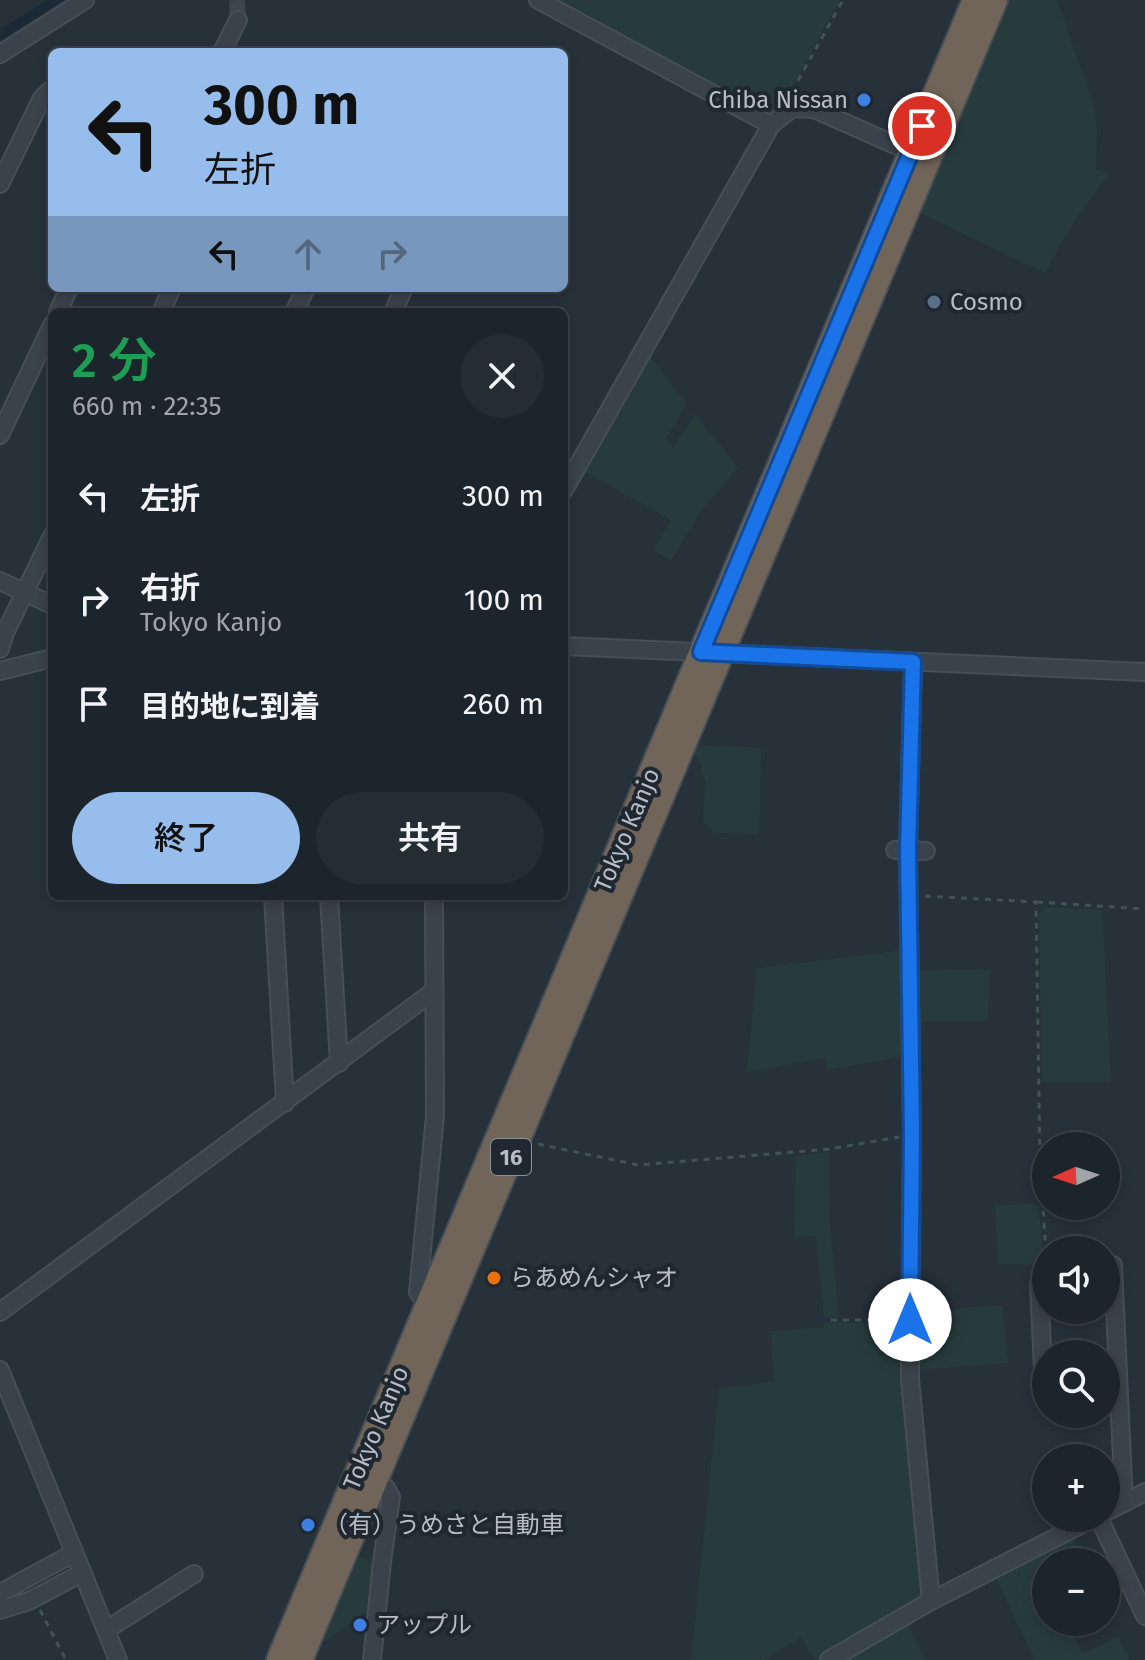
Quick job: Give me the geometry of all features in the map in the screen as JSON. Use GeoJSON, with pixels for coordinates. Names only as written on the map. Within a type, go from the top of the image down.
{"type":"FeatureCollection","features":[{"type":"Feature","properties":{"kind":"highway","name":"Tokyo Kanjo"},"geometry":{"type":"LineString","coordinates":[[279,1660],[365,1479],[518,1140],[911,152],[975,0]]}},
{"type":"Feature","properties":{"kind":"highway","name":"Tokyo Kanjo"},"geometry":{"type":"LineString","coordinates":[[300,1660],[427,1306],[995,0]]}},
{"type":"Feature","properties":{"kind":"street"},"geometry":{"type":"LineString","coordinates":[[0,54],[85,0]]}},
{"type":"Feature","properties":{"kind":"street"},"geometry":{"type":"LineString","coordinates":[[538,0],[771,125]]}},
{"type":"Feature","properties":{"kind":"street"},"geometry":{"type":"LineString","coordinates":[[224,48],[238,20]]}},
{"type":"Feature","properties":{"kind":"street"},"geometry":{"type":"LineString","coordinates":[[0,184],[42,98],[48,93]]}},
{"type":"Feature","properties":{"kind":"street"},"geometry":{"type":"LineString","coordinates":[[568,483],[771,125],[792,108],[814,109],[911,152]]}},
{"type":"Feature","properties":{"kind":"street"},"geometry":{"type":"LineString","coordinates":[[0,435],[48,339]]}},
{"type":"Feature","properties":{"kind":"street"},"geometry":{"type":"LineString","coordinates":[[0,649],[48,544]]}},
{"type":"Feature","properties":{"kind":"street"},"geometry":{"type":"LineString","coordinates":[[0,581],[48,603]]}},
{"type":"Feature","properties":{"kind":"street"},"geometry":{"type":"LineString","coordinates":[[568,646],[1145,672]]}},
{"type":"Feature","properties":{"kind":"street"},"geometry":{"type":"LineString","coordinates":[[0,671],[48,659]]}},
{"type":"Feature","properties":{"kind":"street"},"geometry":{"type":"LineString","coordinates":[[913,662],[901,850],[909,895],[912,1134],[910,1379],[931,1601]]}},
{"type":"Feature","properties":{"kind":"street"},"geometry":{"type":"LineString","coordinates":[[901,850],[926,851]]}},
{"type":"Feature","properties":{"kind":"street"},"geometry":{"type":"LineString","coordinates":[[273,900],[285,1103]]}},
{"type":"Feature","properties":{"kind":"street"},"geometry":{"type":"LineString","coordinates":[[329,900],[339,1063]]}},
{"type":"Feature","properties":{"kind":"street"},"geometry":{"type":"LineString","coordinates":[[427,1306],[418,1292],[435,1116],[434,900]]}},
{"type":"Feature","properties":{"kind":"street"},"geometry":{"type":"LineString","coordinates":[[0,1312],[434,991]]}},
{"type":"Feature","properties":{"kind":"street"},"geometry":{"type":"LineString","coordinates":[[0,1370],[118,1660]]}},
{"type":"Feature","properties":{"kind":"street"},"geometry":{"type":"LineString","coordinates":[[1116,1428],[1124,1503]]}},
{"type":"Feature","properties":{"kind":"street"},"geometry":{"type":"LineString","coordinates":[[365,1479],[388,1489],[391,1497],[372,1660]]}},
{"type":"Feature","properties":{"kind":"street"},"geometry":{"type":"LineString","coordinates":[[1120,1505],[1145,1492]]}},
{"type":"Feature","properties":{"kind":"street"},"geometry":{"type":"LineString","coordinates":[[829,1660],[931,1601],[1068,1532]]}},
{"type":"Feature","properties":{"kind":"street"},"geometry":{"type":"LineString","coordinates":[[1103,1532],[1145,1616]]}},
{"type":"Feature","properties":{"kind":"street"},"geometry":{"type":"LineString","coordinates":[[0,1593],[74,1553]]}},
{"type":"Feature","properties":{"kind":"street"},"geometry":{"type":"LineString","coordinates":[[0,1610],[29,1601],[82,1573]]}},
{"type":"Feature","properties":{"kind":"street"},"geometry":{"type":"LineString","coordinates":[[106,1630],[194,1574]]}},
{"type":"Feature","properties":{"kind":"path"},"geometry":{"type":"LineString","coordinates":[[792,108],[796,84],[843,0]]}},
{"type":"Feature","properties":{"kind":"path"},"geometry":{"type":"LineString","coordinates":[[909,895],[1145,909]]}},
{"type":"Feature","properties":{"kind":"path"},"geometry":{"type":"LineString","coordinates":[[1036,902],[1040,1164],[1045,1236]]}},
{"type":"Feature","properties":{"kind":"path"},"geometry":{"type":"LineString","coordinates":[[518,1140],[638,1165],[829,1149],[912,1134]]}},
{"type":"Feature","properties":{"kind":"path"},"geometry":{"type":"LineString","coordinates":[[831,1320],[910,1320]]}},
{"type":"Feature","properties":{"kind":"path"},"geometry":{"type":"LineString","coordinates":[[37,1605],[66,1660]]}},
{"type":"Feature","properties":{"kind":"shaded area"},"geometry":{"type":"Polygon","coordinates":[[[556,0],[840,0],[789,92],[784,90],[771,114],[556,0]]]}},
{"type":"Feature","properties":{"kind":"shaded area"},"geometry":{"type":"Polygon","coordinates":[[[1009,0],[1057,0],[1094,106],[1096,169],[1110,174],[1074,222],[1045,273],[920,213],[1009,0]]]}},
{"type":"Feature","properties":{"kind":"shaded area"},"geometry":{"type":"Polygon","coordinates":[[[648,354],[687,404],[666,438],[673,448],[695,414],[738,468],[703,508],[671,560],[653,550],[671,520],[582,470],[648,354]]]}},
{"type":"Feature","properties":{"kind":"shaded area"},"geometry":{"type":"Polygon","coordinates":[[[697,745],[761,748],[759,834],[715,833],[703,822],[705,780],[700,770],[703,766],[693,754],[697,745]]]}},
{"type":"Feature","properties":{"kind":"shaded area"},"geometry":{"type":"Polygon","coordinates":[[[1045,907],[1102,910],[1111,1082],[1042,1082],[1039,915],[1045,907]]]}},
{"type":"Feature","properties":{"kind":"shaded area"},"geometry":{"type":"Polygon","coordinates":[[[906,950],[907,1056],[827,1070],[826,1058],[747,1072],[757,968],[906,950]]]}},
{"type":"Feature","properties":{"kind":"shaded area"},"geometry":{"type":"Polygon","coordinates":[[[990,969],[988,1021],[914,1021],[916,970],[990,969]]]}},
{"type":"Feature","properties":{"kind":"shaded area"},"geometry":{"type":"Polygon","coordinates":[[[829,1152],[830,1226],[839,1317],[824,1317],[816,1236],[794,1237],[796,1156],[829,1152]]]}},
{"type":"Feature","properties":{"kind":"shaded area"},"geometry":{"type":"Polygon","coordinates":[[[1032,1204],[1032,1220],[1040,1220],[1041,1236],[1032,1236],[1032,1265],[998,1264],[995,1205],[1032,1204]]]}},
{"type":"Feature","properties":{"kind":"shaded area"},"geometry":{"type":"Polygon","coordinates":[[[1002,1305],[1008,1363],[915,1370],[915,1312],[1002,1305]]]}},
{"type":"Feature","properties":{"kind":"shaded area"},"geometry":{"type":"Polygon","coordinates":[[[824,1323],[906,1323],[922,1603],[820,1660],[815,1660],[801,1638],[764,1660],[691,1660],[719,1388],[774,1382],[771,1331],[824,1327],[824,1323]]]}},
{"type":"Feature","properties":{"kind":"shaded area"},"geometry":{"type":"Polygon","coordinates":[[[1071,1535],[1077,1548],[1047,1548],[1071,1535]]]}},
{"type":"Feature","properties":{"kind":"shaded area"},"geometry":{"type":"Polygon","coordinates":[[[359,1556],[379,1562],[374,1607],[323,1642],[359,1556]]]}},
{"type":"Feature","properties":{"kind":"shaded area"},"geometry":{"type":"Polygon","coordinates":[[[1032,1556],[1032,1636],[1074,1636],[1082,1654],[1119,1637],[1129,1660],[1035,1660],[995,1576],[1032,1556]]]}},
{"type":"Feature","properties":{"kind":"shaded area"},"geometry":{"type":"Polygon","coordinates":[[[906,1621],[925,1660],[836,1660],[906,1621]]]}},
{"type":"Feature","properties":{"kind":"water"},"geometry":{"type":"Polygon","coordinates":[[[48,0],[64,0],[0,41],[2,28],[48,0]]]}},
{"type":"Feature","properties":{"kind":"tunnel"},"geometry":{"type":"LineString","coordinates":[[237,0],[238,20]]}},
{"type":"Feature","properties":{"kind":"place","name":"Chiba Nissan"},"geometry":{"type":"Point","coordinates":[864,100]}},
{"type":"Feature","properties":{"kind":"place","name":"Cosmo"},"geometry":{"type":"Point","coordinates":[934,302]}},
{"type":"Feature","properties":{"kind":"place","name":"らあめんシャオ"},"geometry":{"type":"Point","coordinates":[494,1278]}},
{"type":"Feature","properties":{"kind":"place","name":"（有）うめさと自動車"},"geometry":{"type":"Point","coordinates":[308,1525]}},
{"type":"Feature","properties":{"kind":"place","name":"アップル"},"geometry":{"type":"Point","coordinates":[360,1625]}},
{"type":"Feature","properties":{"kind":"route"},"geometry":{"type":"LineString","coordinates":[[910,1320],[912,1134],[908,850],[913,662],[701,652],[922,126]]}}]}
